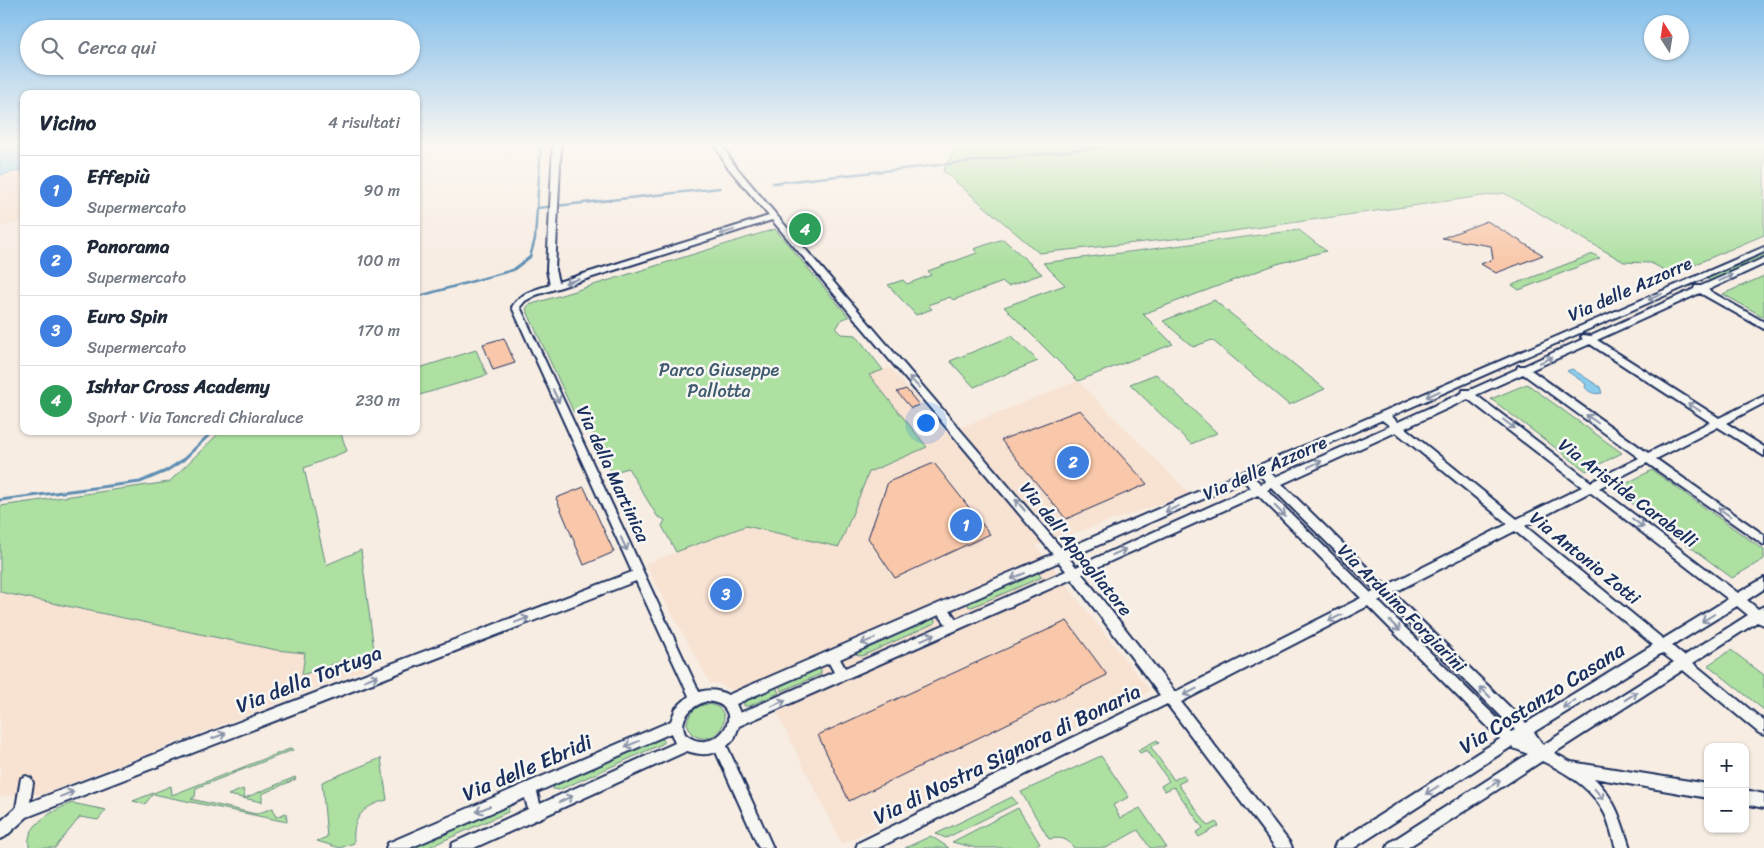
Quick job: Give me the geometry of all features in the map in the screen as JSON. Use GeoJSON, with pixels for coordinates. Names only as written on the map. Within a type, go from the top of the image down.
{"type":"FeatureCollection","features":[{"type":"Feature","properties":{"kind":"street"},"geometry":{"type":"LineString","coordinates":[[555,286],[551,270],[556,184]]}},
{"type":"Feature","properties":{"kind":"street","name":"Via dell'Appagliatore"},"geometry":{"type":"LineString","coordinates":[[746,184],[1062,556],[1285,848]]}},
{"type":"Feature","properties":{"kind":"street","name":"Via della Martinica"},"geometry":{"type":"LineString","coordinates":[[696,698],[516,311],[518,303],[524,297],[774,217]]}},
{"type":"Feature","properties":{"kind":"street","name":"Via delle Azzorre"},"geometry":{"type":"LineString","coordinates":[[1062,556],[1764,249]]}},
{"type":"Feature","properties":{"kind":"street","name":"Via delle Azzorre"},"geometry":{"type":"LineString","coordinates":[[1074,572],[1764,261]]}},
{"type":"Feature","properties":{"kind":"street"},"geometry":{"type":"LineString","coordinates":[[1688,282],[1764,326]]}},
{"type":"Feature","properties":{"kind":"street"},"geometry":{"type":"LineString","coordinates":[[1577,331],[1764,452]]}},
{"type":"Feature","properties":{"kind":"street"},"geometry":{"type":"LineString","coordinates":[[1509,361],[1764,541]]}},
{"type":"Feature","properties":{"kind":"street"},"geometry":{"type":"LineString","coordinates":[[1456,384],[1470,395]]}},
{"type":"Feature","properties":{"kind":"street","name":"Via Aristide Carabelli"},"geometry":{"type":"LineString","coordinates":[[1470,395],[1737,599],[1762,615]]}},
{"type":"Feature","properties":{"kind":"street","name":"Via di Nostra Signora di Bonaria"},"geometry":{"type":"LineString","coordinates":[[863,848],[1385,593],[1764,399]]}},
{"type":"Feature","properties":{"kind":"street","name":"Via Antonio Zotti"},"geometry":{"type":"LineString","coordinates":[[1384,416],[1764,729]]}},
{"type":"Feature","properties":{"kind":"street","name":"Via Arduino Forgiarini"},"geometry":{"type":"LineString","coordinates":[[1261,470],[1525,731],[1542,754]]}},
{"type":"Feature","properties":{"kind":"street","name":"Via Arduino Forgiarini"},"geometry":{"type":"LineString","coordinates":[[1246,476],[1510,740],[1568,768],[1590,785],[1606,803],[1623,848]]}},
{"type":"Feature","properties":{"kind":"street"},"geometry":{"type":"LineString","coordinates":[[727,702],[1062,556]]}},
{"type":"Feature","properties":{"kind":"street"},"geometry":{"type":"LineString","coordinates":[[734,722],[842,676],[1074,572]]}},
{"type":"Feature","properties":{"kind":"street","name":"Via della Tortuga"},"geometry":{"type":"LineString","coordinates":[[0,832],[22,812],[638,575]]}},
{"type":"Feature","properties":{"kind":"street","name":"Via Costanzo Casana"},"geometry":{"type":"LineString","coordinates":[[1341,848],[1510,740],[1764,583]]}},
{"type":"Feature","properties":{"kind":"street"},"geometry":{"type":"LineString","coordinates":[[942,609],[954,626]]}},
{"type":"Feature","properties":{"kind":"street"},"geometry":{"type":"LineString","coordinates":[[1394,848],[1683,661],[1762,615]]}},
{"type":"Feature","properties":{"kind":"street"},"geometry":{"type":"LineString","coordinates":[[832,656],[842,676]]}},
{"type":"Feature","properties":{"kind":"street"},"geometry":{"type":"LineString","coordinates":[[713,695],[727,702],[733,711],[734,722],[729,735],[719,744],[702,749],[686,744],[679,736],[676,725],[678,715],[684,707],[696,698],[713,695]]}},
{"type":"Feature","properties":{"kind":"street","name":"Via delle Ebridi"},"geometry":{"type":"LineString","coordinates":[[393,848],[676,725]]}},
{"type":"Feature","properties":{"kind":"street"},"geometry":{"type":"LineString","coordinates":[[458,848],[686,744]]}},
{"type":"Feature","properties":{"kind":"street"},"geometry":{"type":"LineString","coordinates":[[719,744],[766,848]]}},
{"type":"Feature","properties":{"kind":"street"},"geometry":{"type":"LineString","coordinates":[[1568,768],[1704,790]]}},
{"type":"Feature","properties":{"kind":"street"},"geometry":{"type":"LineString","coordinates":[[22,812],[26,783]]}},
{"type":"Feature","properties":{"kind":"street"},"geometry":{"type":"LineString","coordinates":[[529,789],[536,813]]}},
{"type":"Feature","properties":{"kind":"street"},"geometry":{"type":"LineString","coordinates":[[1749,799],[1764,801]]}},
{"type":"Feature","properties":{"kind":"shaded area"},"geometry":{"type":"Polygon","coordinates":[[[0,184],[20,184],[20,222],[0,228],[0,184]]]}},
{"type":"Feature","properties":{"kind":"shaded area"},"geometry":{"type":"Polygon","coordinates":[[[890,368],[947,433],[1078,381],[1190,494],[1036,546],[1150,691],[842,844],[776,711],[718,683],[710,683],[645,564],[747,526],[839,547],[869,472],[927,447],[868,374],[890,368]]]}},
{"type":"Feature","properties":{"kind":"shaded area"},"geometry":{"type":"Polygon","coordinates":[[[0,592],[276,650],[305,653],[302,675],[374,650],[376,665],[43,794],[0,796],[0,592]]]}},
{"type":"Feature","properties":{"kind":"green space"},"geometry":{"type":"Polygon","coordinates":[[[958,184],[1764,184],[1764,235],[1672,274],[1651,263],[1624,262],[1504,193],[1183,238],[1039,253],[958,184]]]}},
{"type":"Feature","properties":{"kind":"green space","name":"Parco Giuseppe Pallotta"},"geometry":{"type":"Polygon","coordinates":[[[775,229],[849,317],[842,319],[836,329],[841,334],[856,335],[883,370],[869,375],[927,447],[869,472],[839,547],[746,526],[676,552],[662,526],[665,520],[657,516],[628,468],[612,473],[590,427],[594,423],[593,418],[584,415],[581,410],[574,413],[526,309],[529,305],[775,229]]]}},
{"type":"Feature","properties":{"kind":"green space"},"geometry":{"type":"Polygon","coordinates":[[[1299,230],[1326,251],[1277,264],[1143,314],[1173,344],[1078,381],[1004,307],[1065,285],[1043,263],[1299,230]]]}},
{"type":"Feature","properties":{"kind":"green space"},"geometry":{"type":"Polygon","coordinates":[[[1003,239],[1042,274],[1008,286],[1003,282],[953,300],[950,297],[928,305],[932,309],[916,315],[888,285],[903,280],[907,284],[931,275],[928,271],[977,253],[974,249],[1003,239]]]}},
{"type":"Feature","properties":{"kind":"green space"},"geometry":{"type":"Polygon","coordinates":[[[1593,254],[1600,258],[1519,290],[1512,285],[1593,254]]]}},
{"type":"Feature","properties":{"kind":"green space"},"geometry":{"type":"Polygon","coordinates":[[[1764,254],[1764,258],[1711,281],[1707,279],[1764,254]]]}},
{"type":"Feature","properties":{"kind":"green space"},"geometry":{"type":"Polygon","coordinates":[[[1764,276],[1764,317],[1723,294],[1764,276]]]}},
{"type":"Feature","properties":{"kind":"green space"},"geometry":{"type":"Polygon","coordinates":[[[1215,300],[1325,389],[1289,405],[1212,340],[1193,347],[1163,321],[1215,300]]]}},
{"type":"Feature","properties":{"kind":"green space"},"geometry":{"type":"Polygon","coordinates":[[[1012,336],[1038,361],[974,387],[950,361],[1012,336]]]}},
{"type":"Feature","properties":{"kind":"green space"},"geometry":{"type":"Polygon","coordinates":[[[476,350],[487,375],[420,395],[420,368],[476,350]]]}},
{"type":"Feature","properties":{"kind":"green space"},"geometry":{"type":"Polygon","coordinates":[[[1156,374],[1217,433],[1191,444],[1130,384],[1156,374]]]}},
{"type":"Feature","properties":{"kind":"green space"},"geometry":{"type":"Polygon","coordinates":[[[1527,384],[1622,453],[1586,471],[1491,399],[1527,384]]]}},
{"type":"Feature","properties":{"kind":"green space"},"geometry":{"type":"Polygon","coordinates":[[[217,435],[341,435],[347,451],[304,468],[326,565],[361,550],[374,650],[302,675],[305,653],[276,650],[0,592],[0,506],[169,482],[217,435]]]}},
{"type":"Feature","properties":{"kind":"green space"},"geometry":{"type":"Polygon","coordinates":[[[1652,470],[1764,550],[1764,559],[1732,578],[1614,490],[1652,470]]]}},
{"type":"Feature","properties":{"kind":"green space"},"geometry":{"type":"Polygon","coordinates":[[[1038,572],[1042,577],[972,607],[968,606],[969,602],[1038,572]]]}},
{"type":"Feature","properties":{"kind":"green space"},"geometry":{"type":"Polygon","coordinates":[[[930,619],[935,620],[935,623],[862,656],[856,654],[858,651],[930,619]]]}},
{"type":"Feature","properties":{"kind":"green space"},"geometry":{"type":"Polygon","coordinates":[[[1731,650],[1764,675],[1764,710],[1708,665],[1731,650]]]}},
{"type":"Feature","properties":{"kind":"green space"},"geometry":{"type":"Polygon","coordinates":[[[816,669],[821,670],[821,674],[782,691],[779,685],[816,669]]]}},
{"type":"Feature","properties":{"kind":"green space"},"geometry":{"type":"Polygon","coordinates":[[[776,687],[779,693],[749,706],[744,706],[744,701],[776,687]]]}},
{"type":"Feature","properties":{"kind":"green space"},"geometry":{"type":"Polygon","coordinates":[[[708,704],[718,708],[723,713],[724,721],[716,734],[709,738],[700,738],[691,733],[687,723],[694,710],[708,704]]]}},
{"type":"Feature","properties":{"kind":"green space"},"geometry":{"type":"Polygon","coordinates":[[[659,738],[664,740],[662,744],[559,790],[553,789],[555,784],[659,738]]]}},
{"type":"Feature","properties":{"kind":"green space"},"geometry":{"type":"Polygon","coordinates":[[[1157,740],[1159,743],[1151,747],[1174,780],[1183,775],[1186,780],[1178,784],[1208,826],[1216,822],[1219,826],[1199,837],[1196,833],[1203,828],[1174,787],[1165,791],[1161,786],[1169,781],[1147,750],[1140,753],[1138,750],[1157,740]]]}},
{"type":"Feature","properties":{"kind":"green space"},"geometry":{"type":"Polygon","coordinates":[[[292,748],[293,750],[196,788],[195,797],[191,799],[256,814],[273,808],[276,817],[286,813],[287,822],[153,794],[145,804],[133,801],[171,786],[172,795],[292,748]]]}},
{"type":"Feature","properties":{"kind":"green space"},"geometry":{"type":"Polygon","coordinates":[[[1101,756],[1129,797],[1113,805],[1120,818],[1140,808],[1167,848],[1150,848],[1138,830],[1106,848],[1074,848],[1063,839],[1049,839],[1021,792],[1101,756]]]}},
{"type":"Feature","properties":{"kind":"green space"},"geometry":{"type":"Polygon","coordinates":[[[381,758],[387,800],[371,806],[360,814],[355,827],[354,843],[340,848],[317,841],[327,837],[322,782],[381,758]]]}},
{"type":"Feature","properties":{"kind":"green space"},"geometry":{"type":"Polygon","coordinates":[[[295,777],[296,779],[262,794],[262,802],[228,795],[243,789],[245,798],[295,777]]]}},
{"type":"Feature","properties":{"kind":"green space"},"geometry":{"type":"Polygon","coordinates":[[[1012,797],[1017,803],[946,838],[936,834],[1012,797]]]}},
{"type":"Feature","properties":{"kind":"green space"},"geometry":{"type":"Polygon","coordinates":[[[72,803],[106,810],[98,820],[80,817],[55,848],[32,848],[29,846],[29,838],[32,831],[43,818],[72,803]]]}},
{"type":"Feature","properties":{"kind":"green space"},"geometry":{"type":"Polygon","coordinates":[[[506,806],[509,807],[508,812],[427,848],[409,848],[506,806]]]}},
{"type":"Feature","properties":{"kind":"green space"},"geometry":{"type":"Polygon","coordinates":[[[1018,808],[1040,844],[1032,848],[976,848],[952,842],[1018,808]]]}},
{"type":"Feature","properties":{"kind":"green space"},"geometry":{"type":"Polygon","coordinates":[[[931,836],[949,848],[905,848],[931,836]]]}},
{"type":"Feature","properties":{"kind":"water"},"geometry":{"type":"Polygon","coordinates":[[[1572,369],[1600,387],[1602,393],[1594,393],[1588,390],[1585,387],[1586,384],[1567,371],[1572,369]]]}},
{"type":"Feature","properties":{"kind":"building"},"geometry":{"type":"Polygon","coordinates":[[[1487,221],[1543,255],[1496,273],[1481,264],[1493,259],[1491,246],[1442,238],[1487,221]]]}},
{"type":"Feature","properties":{"kind":"building"},"geometry":{"type":"Polygon","coordinates":[[[504,338],[515,363],[493,370],[483,344],[504,338]]]}},
{"type":"Feature","properties":{"kind":"building"},"geometry":{"type":"Polygon","coordinates":[[[906,389],[919,405],[911,408],[897,392],[906,389]]]}},
{"type":"Feature","properties":{"kind":"building"},"geometry":{"type":"Polygon","coordinates":[[[1080,410],[1147,484],[1066,519],[1001,440],[1080,410]]]}},
{"type":"Feature","properties":{"kind":"building"},"geometry":{"type":"Polygon","coordinates":[[[934,463],[990,534],[895,578],[868,538],[888,482],[934,463]]]}},
{"type":"Feature","properties":{"kind":"building"},"geometry":{"type":"Polygon","coordinates":[[[584,487],[614,552],[584,565],[556,498],[584,487]]]}},
{"type":"Feature","properties":{"kind":"building"},"geometry":{"type":"Polygon","coordinates":[[[1067,621],[1107,675],[849,801],[818,735],[1067,621]]]}},
{"type":"Feature","properties":{"kind":"waterway"},"geometry":{"type":"LineString","coordinates":[[420,296],[513,270],[530,257],[535,239],[539,184]]}},
{"type":"Feature","properties":{"kind":"waterway"},"geometry":{"type":"LineString","coordinates":[[537,208],[720,188]]}},
{"type":"Feature","properties":{"kind":"waterway"},"geometry":{"type":"LineString","coordinates":[[0,500],[140,482],[166,471],[183,460],[209,435]]}},
{"type":"Feature","properties":{"kind":"place","name":"Ishtar Cross Academy"},"geometry":{"type":"Point","coordinates":[805,229]}},
{"type":"Feature","properties":{"kind":"place","name":"Panorama"},"geometry":{"type":"Point","coordinates":[1073,462]}},
{"type":"Feature","properties":{"kind":"place","name":"Effepiù"},"geometry":{"type":"Point","coordinates":[966,525]}},
{"type":"Feature","properties":{"kind":"place","name":"Euro Spin"},"geometry":{"type":"Point","coordinates":[726,594]}}]}
